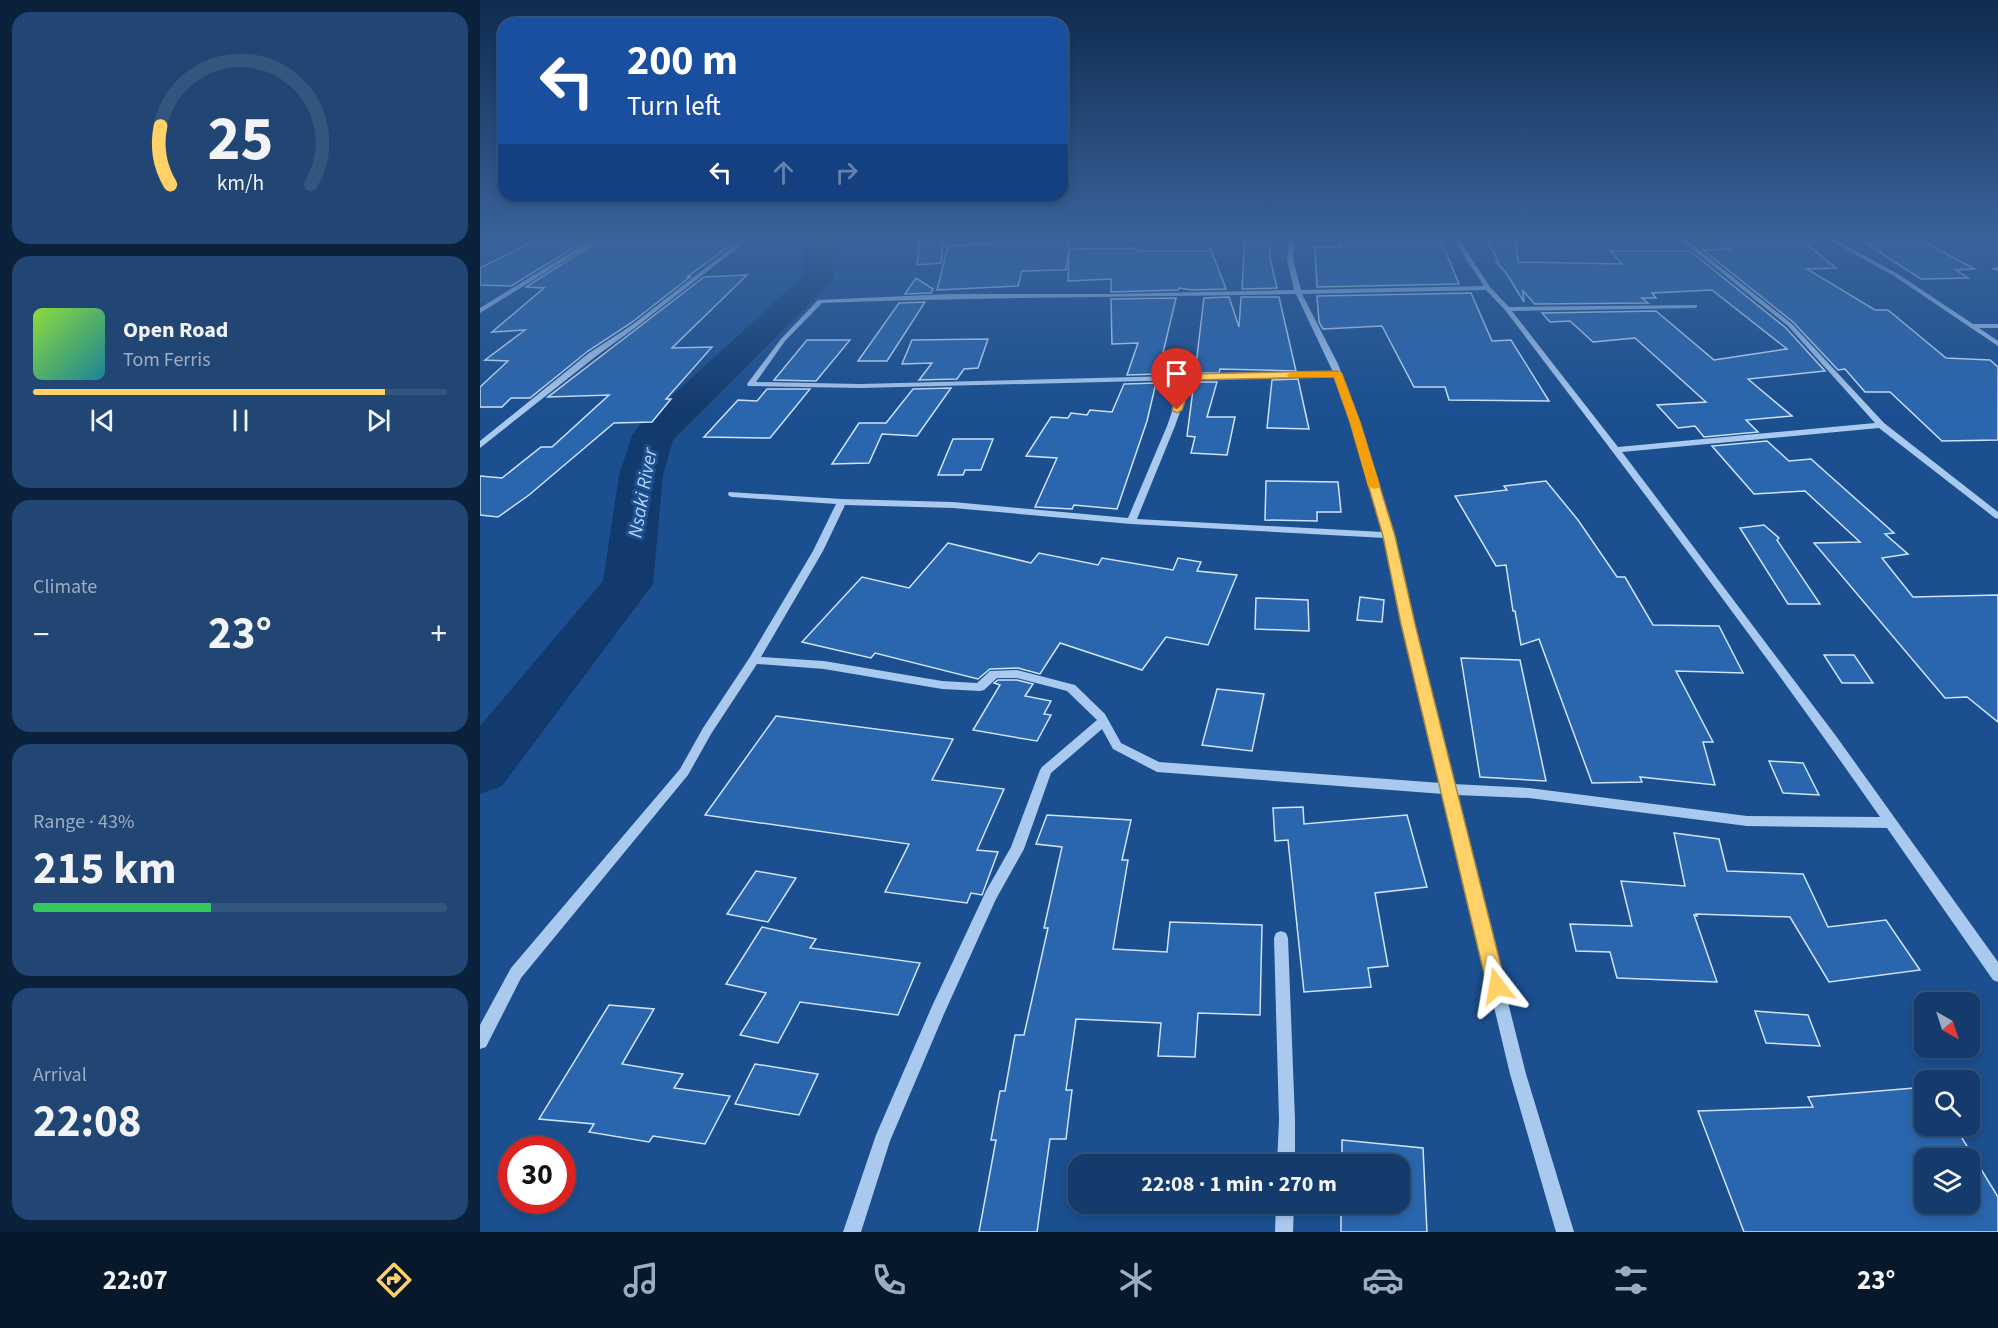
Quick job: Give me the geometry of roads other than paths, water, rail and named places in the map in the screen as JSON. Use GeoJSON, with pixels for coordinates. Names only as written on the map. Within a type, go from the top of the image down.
{"type":"FeatureCollection","features":[{"type":"Feature","properties":{"kind":"street"},"geometry":{"type":"LineString","coordinates":[[480,311],[505,295]]}},
{"type":"Feature","properties":{"kind":"street"},"geometry":{"type":"LineString","coordinates":[[480,445],[592,355],[673,295]]}},
{"type":"Feature","properties":{"kind":"street"},"geometry":{"type":"LineString","coordinates":[[1137,295],[950,296],[820,301],[783,340],[751,384],[860,386],[1337,374]]}},
{"type":"Feature","properties":{"kind":"street"},"geometry":{"type":"LineString","coordinates":[[1300,295],[1337,374],[1355,422],[1389,536],[1518,1074],[1565,1232]]}},
{"type":"Feature","properties":{"kind":"street"},"geometry":{"type":"LineString","coordinates":[[1495,295],[1616,450],[1832,739],[1998,975]]}},
{"type":"Feature","properties":{"kind":"street"},"geometry":{"type":"LineString","coordinates":[[1753,295],[1790,325],[1881,425],[1998,516]]}},
{"type":"Feature","properties":{"kind":"street"},"geometry":{"type":"LineString","coordinates":[[1927,295],[1998,344]]}},
{"type":"Feature","properties":{"kind":"street"},"geometry":{"type":"LineString","coordinates":[[1507,309],[1695,306]]}},
{"type":"Feature","properties":{"kind":"street"},"geometry":{"type":"LineString","coordinates":[[1972,326],[1998,326]]}},
{"type":"Feature","properties":{"kind":"street"},"geometry":{"type":"LineString","coordinates":[[1131,520],[1171,426],[1188,377]]}},
{"type":"Feature","properties":{"kind":"street"},"geometry":{"type":"LineString","coordinates":[[1616,450],[1881,425]]}},
{"type":"Feature","properties":{"kind":"street"},"geometry":{"type":"LineString","coordinates":[[732,494],[842,502],[953,505],[1131,520],[1389,536]]}},
{"type":"Feature","properties":{"kind":"street"},"geometry":{"type":"LineString","coordinates":[[480,1041],[516,973],[684,772],[818,551],[842,502]]}},
{"type":"Feature","properties":{"kind":"street"},"geometry":{"type":"LineString","coordinates":[[754,660],[824,665],[942,685],[980,687],[994,674],[1017,674],[1071,688],[1102,721],[1116,746],[1157,767],[1529,793],[1746,821],[1892,823]]}},
{"type":"Feature","properties":{"kind":"street"},"geometry":{"type":"LineString","coordinates":[[852,1232],[886,1131],[938,1009],[991,895],[1017,849],[1046,770],[1102,721]]}},
{"type":"Feature","properties":{"kind":"street"},"geometry":{"type":"LineString","coordinates":[[1281,938],[1286,1154]]}},
{"type":"Feature","properties":{"kind":"street"},"geometry":{"type":"LineString","coordinates":[[1284,1232],[1285,1214]]}},
{"type":"Feature","properties":{"kind":"waterway","name":"Nsaki River"},"geometry":{"type":"LineString","coordinates":[[480,769],[628,584],[641,475],[653,436],[801,295]]}}]}
